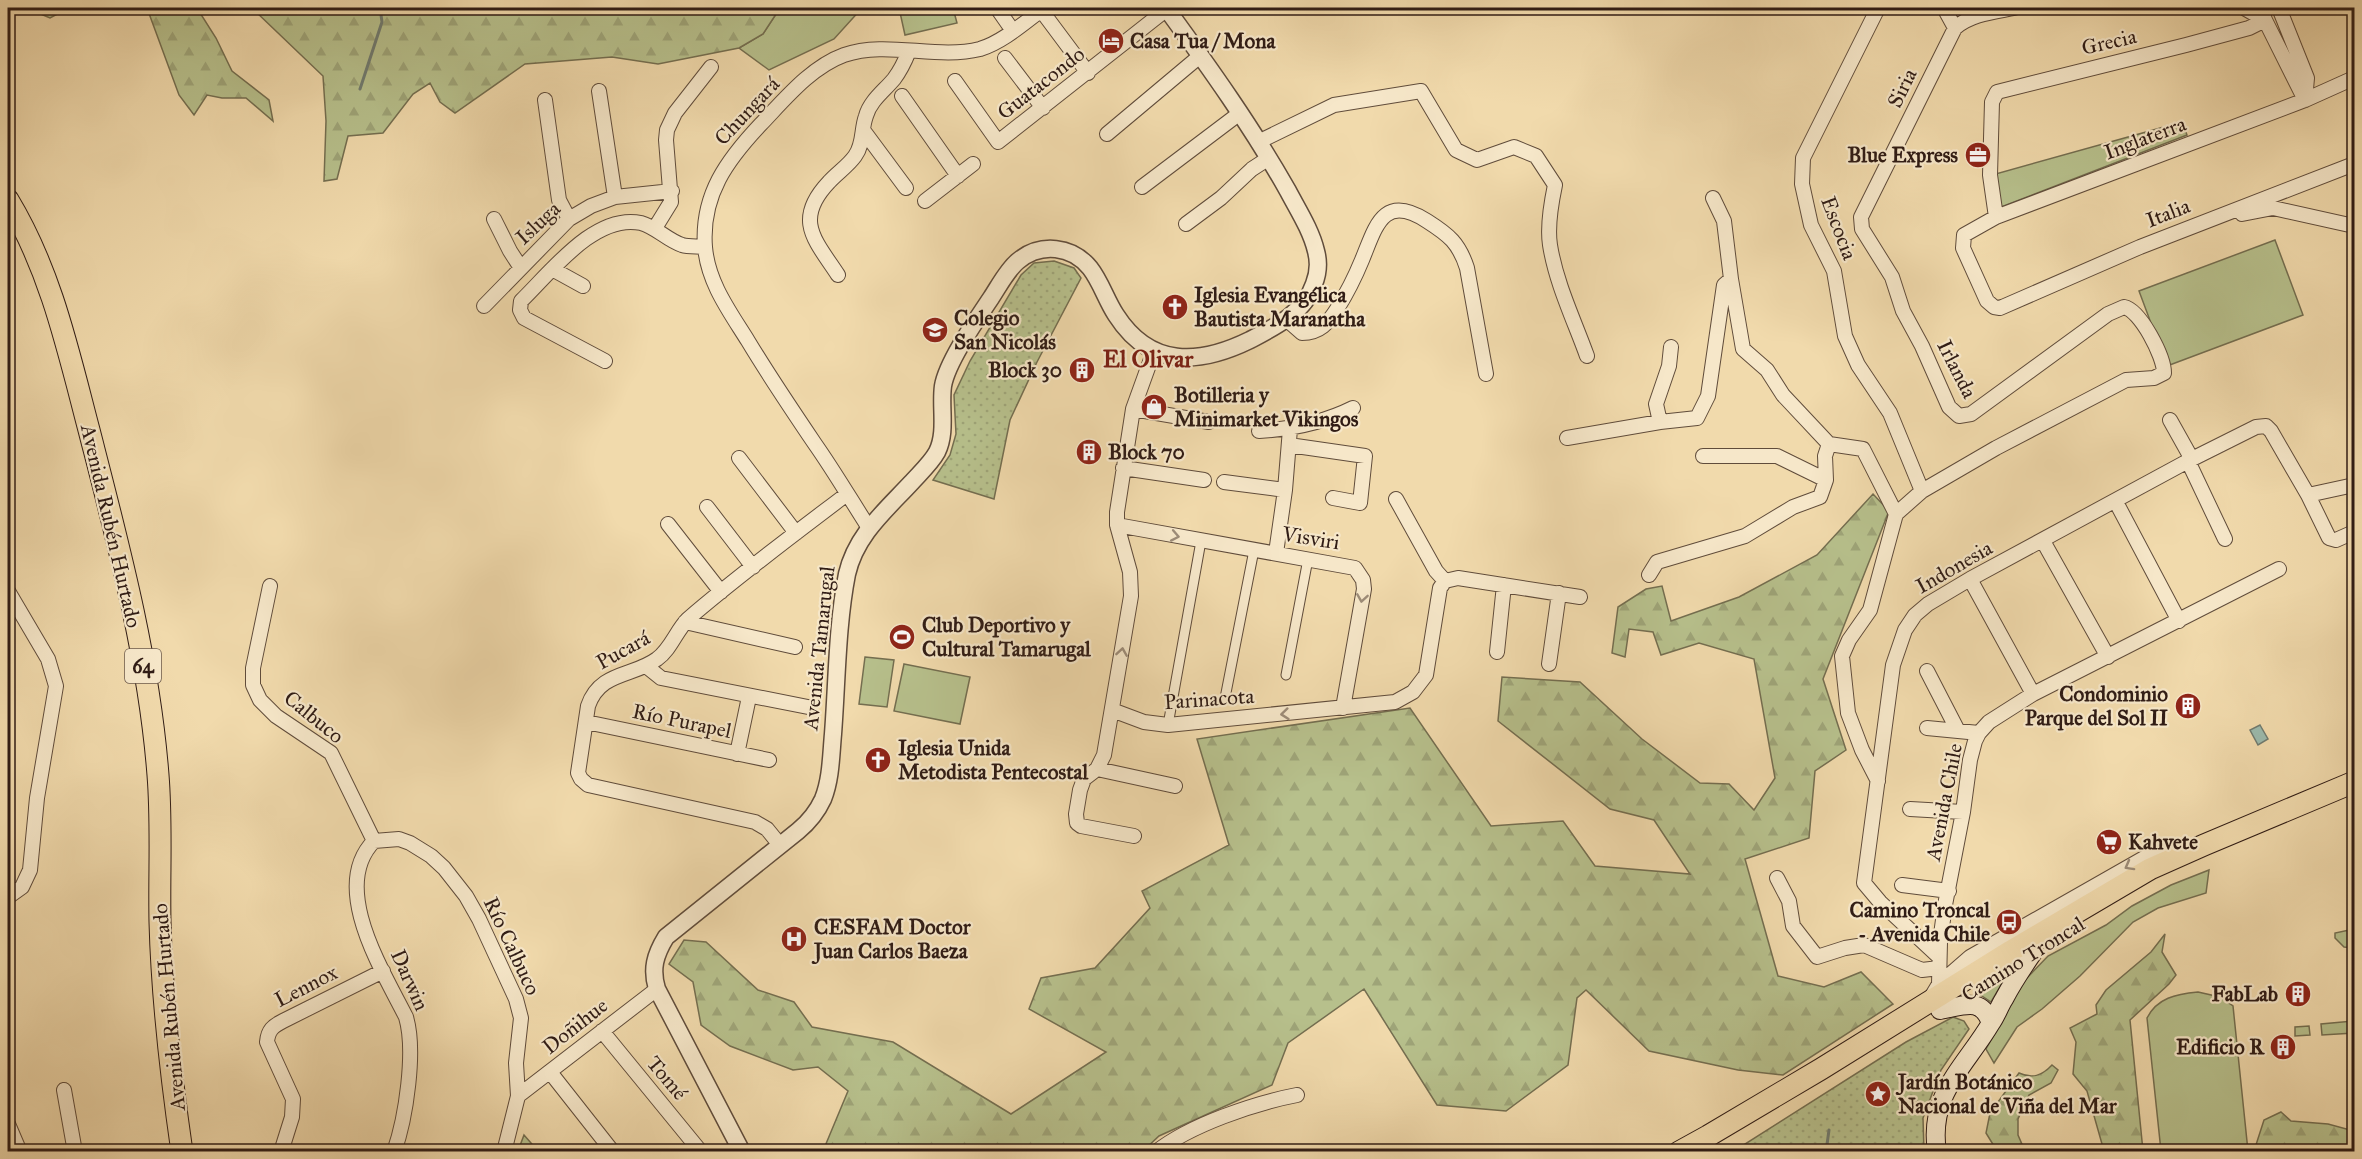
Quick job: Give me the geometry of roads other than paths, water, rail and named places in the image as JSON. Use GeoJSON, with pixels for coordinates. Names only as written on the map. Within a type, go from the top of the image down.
{"type":"FeatureCollection","features":[{"type":"Feature","properties":{"kind":"main road","name":"Avenida Rubén Hurtado"},"geometry":{"type":"LineString","coordinates":[[8,200],[35,249],[58,311],[131,597],[158,774],[161,818],[162,968],[182,1152]]}},
{"type":"Feature","properties":{"kind":"main road","name":"Avenida Rubén Hurtado"},"geometry":{"type":"LineString","coordinates":[[8,225],[34,282],[52,334],[112,568],[125,630],[146,778],[149,825],[150,964],[170,1152]]}},
{"type":"Feature","properties":{"kind":"main road","name":"Camino Troncal"},"geometry":{"type":"LineString","coordinates":[[1679,1152],[1821,1069],[2150,869],[2355,782]]}},
{"type":"Feature","properties":{"kind":"main road","name":"Camino Troncal"},"geometry":{"type":"LineString","coordinates":[[1708,1152],[1730,1140],[1936,999],[2034,951],[2127,897],[2185,867],[2253,836],[2355,796]]}},
{"type":"Feature","properties":{"kind":"main road"},"geometry":{"type":"LineString","coordinates":[[1937,1152],[1937,1124],[1946,1089],[1957,1069],[1991,1023],[2034,951]]}},
{"type":"Feature","properties":{"kind":"main road"},"geometry":{"type":"LineString","coordinates":[[1936,999],[1979,1006],[1986,1011],[1991,1023]]}},
{"type":"Feature","properties":{"kind":"street"},"geometry":{"type":"LineString","coordinates":[[997,8],[1013,31]]}},
{"type":"Feature","properties":{"kind":"street","name":"Avenida Tamarugal"},"geometry":{"type":"LineString","coordinates":[[742,1152],[657,989],[653,970],[656,955],[666,937],[808,822],[819,807],[830,772],[847,575],[853,553],[869,528],[936,453],[942,438],[943,382],[977,321],[1010,269],[1032,252],[1050,248],[1059,249],[1080,258],[1091,270],[1114,313],[1138,341],[1154,351],[1186,358],[1225,351],[1286,319],[1300,308],[1311,292],[1317,276],[1317,259],[1304,221],[1269,158],[1167,8]]}},
{"type":"Feature","properties":{"kind":"street","name":"Guatacondo"},"geometry":{"type":"LineString","coordinates":[[955,81],[998,142],[1088,73],[1167,8]]}},
{"type":"Feature","properties":{"kind":"street","name":"Escocia"},"geometry":{"type":"LineString","coordinates":[[1878,8],[1803,158],[1802,184],[1811,225],[1834,272],[1845,336],[1858,365],[1890,413],[1922,492]]}},
{"type":"Feature","properties":{"kind":"street"},"geometry":{"type":"LineString","coordinates":[[1944,8],[1955,28],[1963,21],[1974,17],[2014,8]]}},
{"type":"Feature","properties":{"kind":"street"},"geometry":{"type":"LineString","coordinates":[[2244,8],[2263,14],[2305,100]]}},
{"type":"Feature","properties":{"kind":"street"},"geometry":{"type":"LineString","coordinates":[[2279,8],[2307,78],[2305,100]]}},
{"type":"Feature","properties":{"kind":"street"},"geometry":{"type":"LineString","coordinates":[[1043,9],[1088,73]]}},
{"type":"Feature","properties":{"kind":"street","name":"Chungará"},"geometry":{"type":"LineString","coordinates":[[869,528],[776,386],[717,290],[705,247],[709,202],[724,168],[738,148],[820,68],[843,55],[866,50],[969,51],[991,44],[1043,9]]}},
{"type":"Feature","properties":{"kind":"street","name":"Grecia"},"geometry":{"type":"LineString","coordinates":[[1996,217],[1990,175],[1992,102],[1996,92],[2249,28],[2263,14]]}},
{"type":"Feature","properties":{"kind":"street","name":"Siria"},"geometry":{"type":"LineString","coordinates":[[1860,223],[1955,28]]}},
{"type":"Feature","properties":{"kind":"street"},"geometry":{"type":"LineString","coordinates":[[838,275],[812,237],[810,215],[814,202],[827,184],[856,156],[869,108],[897,74],[909,51]]}},
{"type":"Feature","properties":{"kind":"street"},"geometry":{"type":"LineString","coordinates":[[1107,134],[1200,56]]}},
{"type":"Feature","properties":{"kind":"street"},"geometry":{"type":"LineString","coordinates":[[1005,58],[1043,108]]}},
{"type":"Feature","properties":{"kind":"street"},"geometry":{"type":"LineString","coordinates":[[655,228],[671,202],[667,130],[675,112],[711,67]]}},
{"type":"Feature","properties":{"kind":"street","name":"Inglaterra"},"geometry":{"type":"LineString","coordinates":[[2000,308],[1994,307],[1987,301],[1963,248],[1964,235],[1996,217],[2305,100],[2355,78]]}},
{"type":"Feature","properties":{"kind":"street"},"geometry":{"type":"LineString","coordinates":[[599,91],[615,196]]}},
{"type":"Feature","properties":{"kind":"street"},"geometry":{"type":"LineString","coordinates":[[1258,142],[1334,105],[1421,91],[1456,150],[1477,160],[1514,147],[1536,156],[1555,185],[1550,207],[1550,243],[1558,276],[1587,356]]}},
{"type":"Feature","properties":{"kind":"street"},"geometry":{"type":"LineString","coordinates":[[902,96],[958,176]]}},
{"type":"Feature","properties":{"kind":"street"},"geometry":{"type":"LineString","coordinates":[[544,100],[559,200],[568,219]]}},
{"type":"Feature","properties":{"kind":"street"},"geometry":{"type":"LineString","coordinates":[[1142,187],[1240,113]]}},
{"type":"Feature","properties":{"kind":"street"},"geometry":{"type":"LineString","coordinates":[[864,130],[906,188]]}},
{"type":"Feature","properties":{"kind":"street"},"geometry":{"type":"LineString","coordinates":[[1186,225],[1221,198],[1252,169],[1269,158]]}},
{"type":"Feature","properties":{"kind":"street"},"geometry":{"type":"LineString","coordinates":[[925,201],[973,164]]}},
{"type":"Feature","properties":{"kind":"street","name":"Italia"},"geometry":{"type":"LineString","coordinates":[[2000,308],[2140,247],[2355,164]]}},
{"type":"Feature","properties":{"kind":"street","name":"Isluga"},"geometry":{"type":"LineString","coordinates":[[484,306],[568,219],[615,196],[672,191]]}},
{"type":"Feature","properties":{"kind":"street"},"geometry":{"type":"LineString","coordinates":[[1713,198],[1724,220],[1743,349],[1767,370],[1783,395],[1829,444],[1863,448],[1896,514]]}},
{"type":"Feature","properties":{"kind":"street"},"geometry":{"type":"LineString","coordinates":[[2210,219],[2273,208],[2355,226]]}},
{"type":"Feature","properties":{"kind":"street"},"geometry":{"type":"LineString","coordinates":[[1286,319],[1302,333],[1319,330],[1329,322],[1350,287],[1376,224],[1388,213],[1403,211],[1411,213],[1453,239],[1462,252],[1467,268],[1485,374]]}},
{"type":"Feature","properties":{"kind":"street"},"geometry":{"type":"LineString","coordinates":[[494,219],[521,268]]}},
{"type":"Feature","properties":{"kind":"street","name":"Isluga"},"geometry":{"type":"LineString","coordinates":[[605,361],[524,318],[520,310],[521,301],[588,237],[613,223],[629,222],[655,228],[681,245],[705,247]]}},
{"type":"Feature","properties":{"kind":"street","name":"Irlanda"},"geometry":{"type":"LineString","coordinates":[[1860,223],[1892,277],[1903,311],[1922,346],[1949,407],[1959,416],[1971,414],[2113,311],[2128,308],[2136,313],[2161,359],[2164,372],[2154,378],[2127,380],[1996,448],[1922,492]]}},
{"type":"Feature","properties":{"kind":"street"},"geometry":{"type":"LineString","coordinates":[[554,270],[583,286]]}},
{"type":"Feature","properties":{"kind":"street"},"geometry":{"type":"LineString","coordinates":[[1567,438],[1697,418],[1708,396],[1724,285],[1731,279]]}},
{"type":"Feature","properties":{"kind":"street"},"geometry":{"type":"LineString","coordinates":[[1660,422],[1656,404],[1669,366],[1671,347]]}},
{"type":"Feature","properties":{"kind":"street"},"geometry":{"type":"LineString","coordinates":[[1134,836],[1086,828],[1077,823],[1076,814],[1084,779],[1097,769],[1104,755],[1112,710],[1131,584],[1117,525],[1123,468],[1133,409],[1154,351]]}},
{"type":"Feature","properties":{"kind":"street"},"geometry":{"type":"LineString","coordinates":[[1259,431],[1290,429],[1332,418],[1353,408]]}},
{"type":"Feature","properties":{"kind":"street"},"geometry":{"type":"LineString","coordinates":[[1133,409],[1209,422]]}},
{"type":"Feature","properties":{"kind":"street"},"geometry":{"type":"LineString","coordinates":[[2170,420],[2189,454],[2188,461],[2225,539]]}},
{"type":"Feature","properties":{"kind":"street","name":"Indonesia"},"geometry":{"type":"LineString","coordinates":[[1939,963],[1864,883],[1893,664],[1905,630],[1915,615],[1928,604],[1970,579],[2188,461],[2256,427],[2266,426],[2271,430],[2308,495]]}},
{"type":"Feature","properties":{"kind":"street"},"geometry":{"type":"LineString","coordinates":[[1276,554],[1285,490],[1290,429]]}},
{"type":"Feature","properties":{"kind":"street"},"geometry":{"type":"LineString","coordinates":[[1649,575],[1657,562],[1745,536],[1793,507],[1820,497],[1826,480],[1825,456],[1829,444]]}},
{"type":"Feature","properties":{"kind":"street"},"geometry":{"type":"LineString","coordinates":[[1289,445],[1365,456],[1360,503],[1333,498]]}},
{"type":"Feature","properties":{"kind":"street"},"geometry":{"type":"LineString","coordinates":[[1703,456],[1777,456],[1826,480]]}},
{"type":"Feature","properties":{"kind":"street"},"geometry":{"type":"LineString","coordinates":[[739,458],[795,533]]}},
{"type":"Feature","properties":{"kind":"street"},"geometry":{"type":"LineString","coordinates":[[1123,468],[1204,480]]}},
{"type":"Feature","properties":{"kind":"street"},"geometry":{"type":"LineString","coordinates":[[1224,482],[1285,490]]}},
{"type":"Feature","properties":{"kind":"street"},"geometry":{"type":"LineString","coordinates":[[2355,485],[2308,495],[2329,538],[2336,540],[2355,532]]}},
{"type":"Feature","properties":{"kind":"street"},"geometry":{"type":"LineString","coordinates":[[1878,781],[1862,750],[1848,713],[1842,656],[1849,640],[1870,610],[1896,514],[1922,492]]}},
{"type":"Feature","properties":{"kind":"street","name":"Pucará"},"geometry":{"type":"LineString","coordinates":[[780,845],[767,829],[755,822],[588,785],[581,780],[578,772],[585,722],[591,698],[597,690],[614,677],[646,666],[666,652],[685,622],[847,494]]}},
{"type":"Feature","properties":{"kind":"street"},"geometry":{"type":"LineString","coordinates":[[1396,500],[1436,571],[1451,580],[1504,585],[1580,597]]}},
{"type":"Feature","properties":{"kind":"street"},"geometry":{"type":"LineString","coordinates":[[2116,502],[2179,621]]}},
{"type":"Feature","properties":{"kind":"street"},"geometry":{"type":"LineString","coordinates":[[706,507],[753,567]]}},
{"type":"Feature","properties":{"kind":"street"},"geometry":{"type":"LineString","coordinates":[[668,524],[721,592]]}},
{"type":"Feature","properties":{"kind":"street","name":"Visviri"},"geometry":{"type":"LineString","coordinates":[[1117,525],[1349,566],[1359,572],[1364,589],[1343,708]]}},
{"type":"Feature","properties":{"kind":"street"},"geometry":{"type":"LineString","coordinates":[[1168,725],[1201,541]]}},
{"type":"Feature","properties":{"kind":"street"},"geometry":{"type":"LineString","coordinates":[[2043,541],[2108,657]]}},
{"type":"Feature","properties":{"kind":"street"},"geometry":{"type":"LineString","coordinates":[[1225,698],[1254,550]]}},
{"type":"Feature","properties":{"kind":"street"},"geometry":{"type":"LineString","coordinates":[[1286,675],[1308,559]]}},
{"type":"Feature","properties":{"kind":"street","name":"Avenida Chile"},"geometry":{"type":"LineString","coordinates":[[1936,999],[1945,905],[1963,812],[1970,760],[1979,733],[1989,722],[2033,694],[2279,569]]}},
{"type":"Feature","properties":{"kind":"street"},"geometry":{"type":"LineString","coordinates":[[1970,579],[2033,694]]}},
{"type":"Feature","properties":{"kind":"street","name":"Parinacota"},"geometry":{"type":"LineString","coordinates":[[1112,710],[1144,722],[1168,725],[1395,702],[1419,686],[1426,675],[1440,588],[1451,580]]}},
{"type":"Feature","properties":{"kind":"street"},"geometry":{"type":"LineString","coordinates":[[1497,652],[1504,585]]}},
{"type":"Feature","properties":{"kind":"street","name":"Calbuco"},"geometry":{"type":"LineString","coordinates":[[270,586],[253,668],[253,685],[261,700],[276,716],[331,753],[374,841]]}},
{"type":"Feature","properties":{"kind":"street"},"geometry":{"type":"LineString","coordinates":[[8,591],[48,659],[56,686],[37,798],[30,870],[22,887],[8,897]]}},
{"type":"Feature","properties":{"kind":"street"},"geometry":{"type":"LineString","coordinates":[[1549,664],[1559,593]]}},
{"type":"Feature","properties":{"kind":"street"},"geometry":{"type":"LineString","coordinates":[[685,622],[795,647]]}},
{"type":"Feature","properties":{"kind":"street"},"geometry":{"type":"LineString","coordinates":[[646,666],[661,678],[808,707]]}},
{"type":"Feature","properties":{"kind":"street"},"geometry":{"type":"LineString","coordinates":[[1927,671],[1957,729]]}},
{"type":"Feature","properties":{"kind":"street"},"geometry":{"type":"LineString","coordinates":[[737,754],[749,697]]}},
{"type":"Feature","properties":{"kind":"street","name":"Río Purapel"},"geometry":{"type":"LineString","coordinates":[[585,722],[769,760]]}},
{"type":"Feature","properties":{"kind":"street"},"geometry":{"type":"LineString","coordinates":[[1927,728],[1957,729],[1979,733]]}},
{"type":"Feature","properties":{"kind":"street"},"geometry":{"type":"LineString","coordinates":[[1097,769],[1175,786]]}},
{"type":"Feature","properties":{"kind":"street"},"geometry":{"type":"LineString","coordinates":[[1910,809],[1963,812]]}},
{"type":"Feature","properties":{"kind":"street","name":"Río Calbuco"},"geometry":{"type":"LineString","coordinates":[[374,841],[399,839],[419,848],[444,868],[466,896],[479,919],[516,999],[521,1018],[516,1063],[518,1095],[504,1152]]}},
{"type":"Feature","properties":{"kind":"street","name":"Darwin"},"geometry":{"type":"LineString","coordinates":[[374,841],[361,859],[357,879],[359,914],[383,971],[406,1017],[410,1032],[409,1070],[402,1123],[394,1152]]}},
{"type":"Feature","properties":{"kind":"street","name":"Camino Troncal"},"geometry":{"type":"LineString","coordinates":[[1936,999],[1970,957],[2158,850],[2204,845]]}},
{"type":"Feature","properties":{"kind":"street","name":"Camino Troncal"},"geometry":{"type":"LineString","coordinates":[[1777,878],[1790,901],[1793,926],[1817,957],[1864,945],[1922,970],[1948,959],[1970,957]]}},
{"type":"Feature","properties":{"kind":"street"},"geometry":{"type":"LineString","coordinates":[[1902,885],[1949,891]]}},
{"type":"Feature","properties":{"kind":"street","name":"Lennox"},"geometry":{"type":"LineString","coordinates":[[281,1152],[294,1108],[267,1042],[267,1034],[272,1027],[283,1021],[383,971]]}},
{"type":"Feature","properties":{"kind":"street","name":"Doñihue"},"geometry":{"type":"LineString","coordinates":[[518,1095],[657,989]]}},
{"type":"Feature","properties":{"kind":"street","name":"Tomé"},"geometry":{"type":"LineString","coordinates":[[602,1031],[701,1152]]}},
{"type":"Feature","properties":{"kind":"street"},"geometry":{"type":"LineString","coordinates":[[550,1072],[613,1152]]}},
{"type":"Feature","properties":{"kind":"street"},"geometry":{"type":"LineString","coordinates":[[64,1090],[75,1152]]}},
{"type":"Feature","properties":{"kind":"street"},"geometry":{"type":"LineString","coordinates":[[1156,1152],[1179,1137],[1242,1109],[1265,1101],[1297,1095]]}},
{"type":"Feature","properties":{"kind":"street"},"geometry":{"type":"LineString","coordinates":[[8,1124],[20,1152]]}},
{"type":"Feature","properties":{"kind":"street"},"geometry":{"type":"LineString","coordinates":[[1371,1152],[1418,1152]]}},
{"type":"Feature","properties":{"kind":"waterway"},"geometry":{"type":"LineString","coordinates":[[360,89],[382,22],[380,8]]}},
{"type":"Feature","properties":{"kind":"waterway"},"geometry":{"type":"LineString","coordinates":[[1826,1152],[1829,1130]]}},
{"type":"Feature","properties":{"kind":"place","name":"Casa Tua / Mona"},"geometry":{"type":"Point","coordinates":[1111,41]}},
{"type":"Feature","properties":{"kind":"place","name":"Blue Express"},"geometry":{"type":"Point","coordinates":[1978,155]}},
{"type":"Feature","properties":{"kind":"place","name":"Iglesia Evangélica Bautista Maranatha"},"geometry":{"type":"Point","coordinates":[1175,307]}},
{"type":"Feature","properties":{"kind":"place","name":"Colegio San Nicolás"},"geometry":{"type":"Point","coordinates":[935,330]}},
{"type":"Feature","properties":{"kind":"place","name":"Block 30"},"geometry":{"type":"Point","coordinates":[1082,370]}},
{"type":"Feature","properties":{"kind":"place","name":"Botilleria y Minimarket Vikingos"},"geometry":{"type":"Point","coordinates":[1154,407]}},
{"type":"Feature","properties":{"kind":"place","name":"Block 70"},"geometry":{"type":"Point","coordinates":[1089,452]}},
{"type":"Feature","properties":{"kind":"place","name":"Club Deportivo y Cultural Tamarugal"},"geometry":{"type":"Point","coordinates":[902,637]}},
{"type":"Feature","properties":{"kind":"place","name":"Condominio Parque del Sol II"},"geometry":{"type":"Point","coordinates":[2188,706]}},
{"type":"Feature","properties":{"kind":"place","name":"Iglesia Unida Metodista Pentecostal"},"geometry":{"type":"Point","coordinates":[878,760]}},
{"type":"Feature","properties":{"kind":"place","name":"Kahvete"},"geometry":{"type":"Point","coordinates":[2109,842]}},
{"type":"Feature","properties":{"kind":"place","name":"Camino Troncal - Avenida Chile"},"geometry":{"type":"Point","coordinates":[2009,922]}},
{"type":"Feature","properties":{"kind":"place","name":"CESFAM Doctor Juan Carlos Baeza"},"geometry":{"type":"Point","coordinates":[794,939]}},
{"type":"Feature","properties":{"kind":"place","name":"FabLab"},"geometry":{"type":"Point","coordinates":[2298,994]}},
{"type":"Feature","properties":{"kind":"place","name":"Edificio R"},"geometry":{"type":"Point","coordinates":[2283,1047]}},
{"type":"Feature","properties":{"kind":"place","name":"Jardín Botánico Nacional de Viña del Mar"},"geometry":{"type":"Point","coordinates":[1878,1094]}},
{"type":"Feature","properties":{"kind":"district","name":"El Olivar"},"geometry":{"type":"Point","coordinates":[1148,359]}}]}
